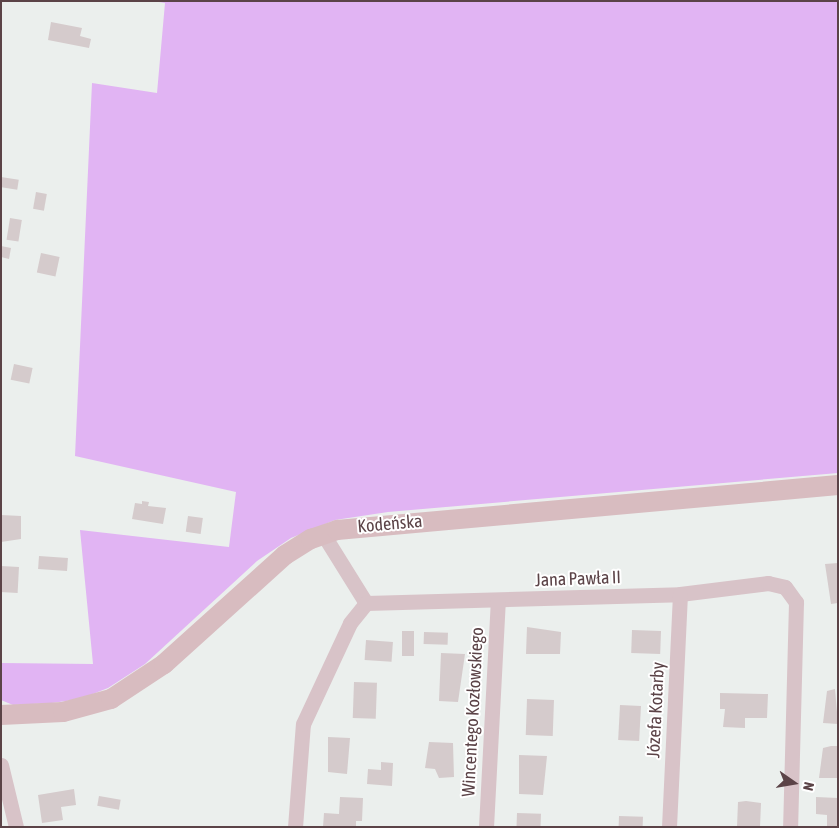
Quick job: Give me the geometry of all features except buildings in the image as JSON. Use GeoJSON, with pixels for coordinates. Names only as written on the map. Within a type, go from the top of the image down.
{"type":"FeatureCollection","features":[{"type":"Feature","properties":{"kind":"main road","name":"Kodeńska"},"geometry":{"type":"LineString","coordinates":[[1,715],[63,712],[111,700],[164,664],[258,576],[299,545],[322,534],[353,527],[838,485]]}},
{"type":"Feature","properties":{"kind":"street"},"geometry":{"type":"LineString","coordinates":[[295,827],[303,724],[350,623],[366,603],[322,534]]}},
{"type":"Feature","properties":{"kind":"street","name":"Jana Pawła II"},"geometry":{"type":"LineString","coordinates":[[366,603],[680,594],[776,583],[793,593],[796,602],[790,827]]}},
{"type":"Feature","properties":{"kind":"street","name":"Józefa Kotarby"},"geometry":{"type":"LineString","coordinates":[[669,827],[680,594]]}},
{"type":"Feature","properties":{"kind":"street","name":"Wincentego Kozłowskiego"},"geometry":{"type":"LineString","coordinates":[[486,827],[498,600]]}},
{"type":"Feature","properties":{"kind":"street"},"geometry":{"type":"LineString","coordinates":[[1,765],[16,827]]}},
{"type":"Feature","properties":{"kind":"shaded area"},"geometry":{"type":"Polygon","coordinates":[[[153,1],[838,1],[838,473],[388,512],[335,520],[291,538],[257,561],[145,664],[108,688],[80,699],[52,703],[13,705],[1,700],[1,663],[93,664],[80,530],[229,547],[236,492],[75,456],[92,83],[157,93],[165,3],[153,1]]]}}]}
